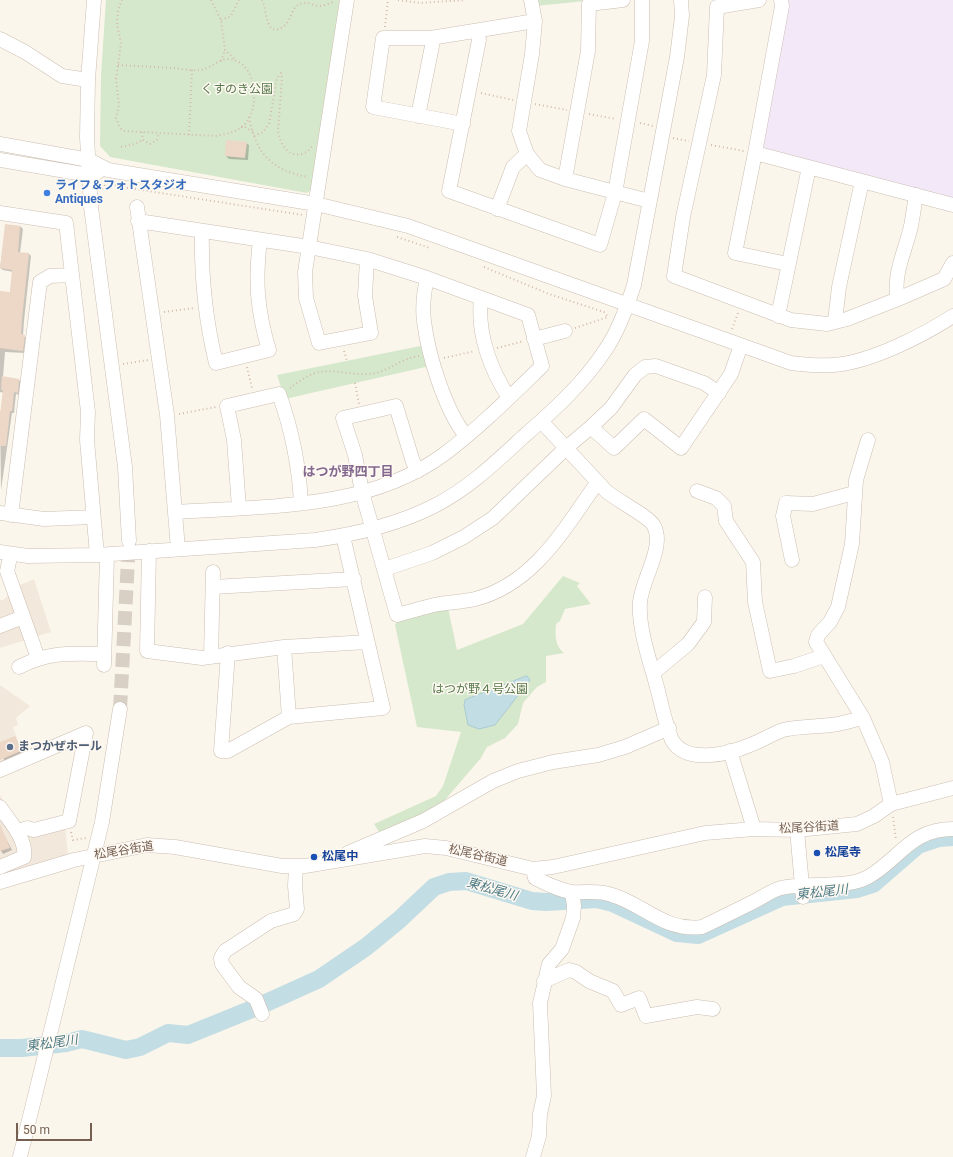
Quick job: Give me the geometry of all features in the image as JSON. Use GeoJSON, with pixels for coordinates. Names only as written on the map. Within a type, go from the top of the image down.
{"type":"FeatureCollection","features":[{"type":"Feature","properties":{"kind":"street"},"geometry":{"type":"LineString","coordinates":[[94,0],[88,80],[89,175],[96,260],[125,467],[129,541]]}},
{"type":"Feature","properties":{"kind":"street"},"geometry":{"type":"LineString","coordinates":[[347,0],[321,179],[305,272],[306,298],[319,343],[371,333],[365,296],[367,259]]}},
{"type":"Feature","properties":{"kind":"street"},"geometry":{"type":"LineString","coordinates":[[531,0],[534,21],[532,54],[519,131],[527,154],[540,170],[565,179],[649,201]]}},
{"type":"Feature","properties":{"kind":"street"},"geometry":{"type":"LineString","coordinates":[[565,179],[588,51],[589,4],[623,0]]}},
{"type":"Feature","properties":{"kind":"street"},"geometry":{"type":"LineString","coordinates":[[478,31],[479,40],[450,191],[600,245],[615,193],[642,41],[642,0]]}},
{"type":"Feature","properties":{"kind":"street"},"geometry":{"type":"LineString","coordinates":[[38,658],[7,571],[4,557],[102,555],[315,540],[343,536],[373,529],[404,519],[435,506],[463,489],[489,469],[584,379],[606,349],[628,304],[634,285],[677,56],[682,16],[681,0]]}},
{"type":"Feature","properties":{"kind":"street"},"geometry":{"type":"LineString","coordinates":[[759,0],[717,7],[714,75],[684,217],[674,276],[778,316],[812,323],[827,324],[835,320],[847,319],[944,279],[953,263]]}},
{"type":"Feature","properties":{"kind":"street"},"geometry":{"type":"LineString","coordinates":[[781,0],[782,6],[735,253],[788,264]]}},
{"type":"Feature","properties":{"kind":"street"},"geometry":{"type":"LineString","coordinates":[[463,124],[373,107],[383,38],[432,38],[534,21]]}},
{"type":"Feature","properties":{"kind":"street"},"geometry":{"type":"LineString","coordinates":[[418,116],[432,38]]}},
{"type":"Feature","properties":{"kind":"street"},"geometry":{"type":"LineString","coordinates":[[0,39],[25,52],[62,76],[88,80]]}},
{"type":"Feature","properties":{"kind":"street"},"geometry":{"type":"LineString","coordinates":[[0,144],[89,160],[108,176]]}},
{"type":"Feature","properties":{"kind":"street"},"geometry":{"type":"LineString","coordinates":[[755,153],[953,205]]}},
{"type":"Feature","properties":{"kind":"street"},"geometry":{"type":"LineString","coordinates":[[497,209],[513,167],[527,154]]}},
{"type":"Feature","properties":{"kind":"street"},"geometry":{"type":"LineString","coordinates":[[0,160],[89,175],[108,176],[315,211],[431,233],[791,363],[813,366],[835,365],[857,360],[920,336],[953,316]]}},
{"type":"Feature","properties":{"kind":"street"},"geometry":{"type":"LineString","coordinates":[[778,316],[809,167]]}},
{"type":"Feature","properties":{"kind":"street"},"geometry":{"type":"LineString","coordinates":[[835,320],[839,287],[862,181]]}},
{"type":"Feature","properties":{"kind":"street"},"geometry":{"type":"LineString","coordinates":[[898,299],[896,292],[899,271],[911,226],[916,196]]}},
{"type":"Feature","properties":{"kind":"street"},"geometry":{"type":"LineString","coordinates":[[137,207],[167,416],[178,550]]}},
{"type":"Feature","properties":{"kind":"street"},"geometry":{"type":"LineString","coordinates":[[0,213],[66,223],[88,412],[87,440],[93,517],[102,555],[100,617],[104,659],[60,654],[38,658],[19,668]]}},
{"type":"Feature","properties":{"kind":"street"},"geometry":{"type":"LineString","coordinates":[[138,221],[309,247],[367,259],[427,278],[528,316],[542,366],[509,398],[442,456],[418,471],[391,483],[362,492],[301,504],[176,512]]}},
{"type":"Feature","properties":{"kind":"street"},"geometry":{"type":"LineString","coordinates":[[202,231],[201,263],[204,307],[216,363],[269,350],[257,296],[257,268],[260,240]]}},
{"type":"Feature","properties":{"kind":"street"},"geometry":{"type":"LineString","coordinates":[[72,275],[50,276],[40,282],[5,514],[44,519],[93,517]]}},
{"type":"Feature","properties":{"kind":"street"},"geometry":{"type":"LineString","coordinates":[[427,278],[423,306],[424,321],[445,400],[457,424],[466,436]]}},
{"type":"Feature","properties":{"kind":"street"},"geometry":{"type":"LineString","coordinates":[[481,299],[481,325],[486,349],[495,374],[509,398]]}},
{"type":"Feature","properties":{"kind":"street"},"geometry":{"type":"LineString","coordinates":[[534,339],[565,331]]}},
{"type":"Feature","properties":{"kind":"street"},"geometry":{"type":"LineString","coordinates":[[591,427],[614,448],[644,419],[681,448],[731,374],[741,345]]}},
{"type":"Feature","properties":{"kind":"street"},"geometry":{"type":"LineString","coordinates":[[385,569],[432,553],[479,528],[493,518],[566,448],[591,427],[615,402],[640,370],[650,366],[704,383],[719,392]]}},
{"type":"Feature","properties":{"kind":"street"},"geometry":{"type":"LineString","coordinates":[[239,508],[234,440],[227,406],[279,394],[289,420],[299,467],[301,504]]}},
{"type":"Feature","properties":{"kind":"street"},"geometry":{"type":"LineString","coordinates":[[418,471],[413,462],[396,406],[343,418],[355,455],[362,492],[398,615],[440,604],[474,600],[490,594],[518,579],[541,559],[597,483]]}},
{"type":"Feature","properties":{"kind":"street"},"geometry":{"type":"LineString","coordinates":[[545,417],[566,448],[597,483],[616,500],[648,519],[654,526],[656,551],[642,587],[640,608],[653,673],[672,740],[681,748],[692,754],[703,756],[730,752],[794,727],[833,725],[863,718]]}},
{"type":"Feature","properties":{"kind":"street"},"geometry":{"type":"LineString","coordinates":[[868,440],[854,494],[852,544],[838,607],[830,622],[818,634],[816,642],[863,718],[882,762],[891,804]]}},
{"type":"Feature","properties":{"kind":"street"},"geometry":{"type":"LineString","coordinates":[[697,491],[716,498],[724,506],[726,521],[753,562],[755,602],[770,671],[794,666],[824,656]]}},
{"type":"Feature","properties":{"kind":"street"},"geometry":{"type":"LineString","coordinates":[[792,560],[783,516],[786,503],[813,504],[854,494]]}},
{"type":"Feature","properties":{"kind":"street"},"geometry":{"type":"LineString","coordinates":[[228,653],[221,751],[228,751],[289,717],[384,712],[343,536]]}},
{"type":"Feature","properties":{"kind":"street"},"geometry":{"type":"LineString","coordinates":[[149,551],[147,651],[202,658],[228,653],[284,647],[367,642]]}},
{"type":"Feature","properties":{"kind":"street"},"geometry":{"type":"LineString","coordinates":[[211,656],[214,572]]}},
{"type":"Feature","properties":{"kind":"street"},"geometry":{"type":"LineString","coordinates":[[213,586],[354,579]]}},
{"type":"Feature","properties":{"kind":"street"},"geometry":{"type":"LineString","coordinates":[[653,673],[688,644],[704,622],[705,597]]}},
{"type":"Feature","properties":{"kind":"street"},"geometry":{"type":"LineString","coordinates":[[0,626],[23,617]]}},
{"type":"Feature","properties":{"kind":"street"},"geometry":{"type":"LineString","coordinates":[[284,647],[289,717]]}},
{"type":"Feature","properties":{"kind":"street"},"geometry":{"type":"LineString","coordinates":[[20,1157],[102,822],[120,709]]}},
{"type":"Feature","properties":{"kind":"street"},"geometry":{"type":"LineString","coordinates":[[327,862],[423,821],[492,782],[518,771],[553,762],[598,755],[625,747],[669,728]]}},
{"type":"Feature","properties":{"kind":"street"},"geometry":{"type":"LineString","coordinates":[[0,770],[86,733],[69,821],[34,830],[9,827]]}},
{"type":"Feature","properties":{"kind":"street"},"geometry":{"type":"LineString","coordinates":[[730,752],[754,829]]}},
{"type":"Feature","properties":{"kind":"street","name":"松尾谷街道"},"geometry":{"type":"LineString","coordinates":[[0,882],[14,876],[94,856],[147,845],[175,847],[282,866],[296,866],[327,862],[425,846],[446,848],[533,869],[552,867],[705,833],[754,829],[797,830],[857,824],[874,816],[891,804],[953,788]]}},
{"type":"Feature","properties":{"kind":"street"},"geometry":{"type":"LineString","coordinates":[[0,807],[9,827],[25,851],[24,857],[0,867]]}},
{"type":"Feature","properties":{"kind":"street"},"geometry":{"type":"LineString","coordinates":[[533,869],[535,878],[553,886],[572,892],[597,892],[613,895],[664,922],[690,929],[702,928],[780,888],[802,891],[853,883],[867,878],[883,867],[912,840],[931,832],[953,829]]}},
{"type":"Feature","properties":{"kind":"street"},"geometry":{"type":"LineString","coordinates":[[797,830],[802,891]]}},
{"type":"Feature","properties":{"kind":"street"},"geometry":{"type":"LineString","coordinates":[[262,1014],[256,999],[239,986],[222,964],[221,958],[225,951],[271,921],[294,914],[297,909],[295,886],[296,866]]}},
{"type":"Feature","properties":{"kind":"street"},"geometry":{"type":"LineString","coordinates":[[533,1157],[539,1136],[540,1114],[544,1096],[540,1002],[548,964],[562,949],[572,918],[574,906],[572,892]]}},
{"type":"Feature","properties":{"kind":"street"},"geometry":{"type":"LineString","coordinates":[[544,981],[569,970],[576,972],[589,981],[613,991],[621,1005],[639,998],[646,1016],[697,1006],[714,1009]]}},
{"type":"Feature","properties":{"kind":"path"},"geometry":{"type":"LineString","coordinates":[[122,0],[118,10],[117,25],[121,42],[116,79],[120,105],[116,118],[120,128],[124,131],[216,136],[230,133],[240,127],[249,117],[255,97],[254,84],[248,73],[225,50]]}},
{"type":"Feature","properties":{"kind":"path"},"geometry":{"type":"LineString","coordinates":[[211,0],[221,20],[225,50],[220,62]]}},
{"type":"Feature","properties":{"kind":"path"},"geometry":{"type":"LineString","coordinates":[[213,3],[216,0]]}},
{"type":"Feature","properties":{"kind":"path"},"geometry":{"type":"LineString","coordinates":[[221,20],[231,16],[239,0]]}},
{"type":"Feature","properties":{"kind":"path"},"geometry":{"type":"LineString","coordinates":[[262,0],[266,8],[267,22],[273,29],[278,30],[286,25],[296,6],[300,3],[305,2],[318,6],[333,2]]}},
{"type":"Feature","properties":{"kind":"path"},"geometry":{"type":"LineString","coordinates":[[386,16],[388,0]]}},
{"type":"Feature","properties":{"kind":"path"},"geometry":{"type":"LineString","coordinates":[[398,0],[420,3],[465,0]]}},
{"type":"Feature","properties":{"kind":"path"},"geometry":{"type":"LineString","coordinates":[[118,65],[192,70],[208,68],[229,59],[238,62]]}},
{"type":"Feature","properties":{"kind":"path"},"geometry":{"type":"LineString","coordinates":[[189,135],[192,70]]}},
{"type":"Feature","properties":{"kind":"path"},"geometry":{"type":"LineString","coordinates":[[254,136],[263,132],[269,124],[277,78],[281,73],[282,77],[278,131],[280,139],[287,150],[300,154],[309,151],[313,141]]}},
{"type":"Feature","properties":{"kind":"path"},"geometry":{"type":"LineString","coordinates":[[469,91],[656,126]]}},
{"type":"Feature","properties":{"kind":"path"},"geometry":{"type":"LineString","coordinates":[[249,117],[254,136],[262,154],[272,164],[290,172],[321,179]]}},
{"type":"Feature","properties":{"kind":"path"},"geometry":{"type":"LineString","coordinates":[[240,127],[245,127],[253,132]]}},
{"type":"Feature","properties":{"kind":"path"},"geometry":{"type":"LineString","coordinates":[[142,132],[145,143],[154,143],[157,140],[159,133]]}},
{"type":"Feature","properties":{"kind":"path"},"geometry":{"type":"LineString","coordinates":[[670,138],[755,153]]}},
{"type":"Feature","properties":{"kind":"path"},"geometry":{"type":"LineString","coordinates":[[121,147],[135,144],[143,140]]}},
{"type":"Feature","properties":{"kind":"path"},"geometry":{"type":"LineString","coordinates":[[108,176],[119,181]]}},
{"type":"Feature","properties":{"kind":"path"},"geometry":{"type":"LineString","coordinates":[[102,190],[108,176]]}},
{"type":"Feature","properties":{"kind":"path"},"geometry":{"type":"LineString","coordinates":[[108,176],[119,187],[315,211]]}},
{"type":"Feature","properties":{"kind":"path"},"geometry":{"type":"LineString","coordinates":[[392,235],[433,249]]}},
{"type":"Feature","properties":{"kind":"path"},"geometry":{"type":"LineString","coordinates":[[480,266],[549,294],[604,312],[608,317]]}},
{"type":"Feature","properties":{"kind":"path"},"geometry":{"type":"LineString","coordinates":[[731,332],[742,301]]}},
{"type":"Feature","properties":{"kind":"path"},"geometry":{"type":"LineString","coordinates":[[152,314],[204,307]]}},
{"type":"Feature","properties":{"kind":"path"},"geometry":{"type":"LineString","coordinates":[[605,307],[608,317]]}},
{"type":"Feature","properties":{"kind":"path"},"geometry":{"type":"LineString","coordinates":[[565,331],[608,317]]}},
{"type":"Feature","properties":{"kind":"path"},"geometry":{"type":"LineString","coordinates":[[244,356],[255,399]]}},
{"type":"Feature","properties":{"kind":"path"},"geometry":{"type":"LineString","coordinates":[[279,394],[307,376],[319,372],[361,375],[386,370],[412,357],[428,357],[434,361]]}},
{"type":"Feature","properties":{"kind":"path"},"geometry":{"type":"LineString","coordinates":[[122,364],[140,362]]}},
{"type":"Feature","properties":{"kind":"path"},"geometry":{"type":"LineString","coordinates":[[355,383],[362,414]]}},
{"type":"Feature","properties":{"kind":"path"},"geometry":{"type":"LineString","coordinates":[[167,416],[199,411],[222,405],[227,406]]}},
{"type":"Feature","properties":{"kind":"path"},"geometry":{"type":"LineString","coordinates":[[891,804],[897,853]]}},
{"type":"Feature","properties":{"kind":"path"},"geometry":{"type":"LineString","coordinates":[[69,821],[73,840],[85,837],[87,839]]}},
{"type":"Feature","properties":{"kind":"shaded area"},"geometry":{"type":"Polygon","coordinates":[[[786,0],[953,0],[953,200],[764,151],[760,145],[786,0]]]}},
{"type":"Feature","properties":{"kind":"shaded area"},"geometry":{"type":"Polygon","coordinates":[[[34,579],[51,632],[0,648],[0,600],[3,600],[18,586],[34,579]]]}},
{"type":"Feature","properties":{"kind":"shaded area"},"geometry":{"type":"Polygon","coordinates":[[[0,685],[30,706],[16,718],[18,725],[13,727],[23,755],[0,765],[0,685]]]}},
{"type":"Feature","properties":{"kind":"shaded area"},"geometry":{"type":"Polygon","coordinates":[[[0,795],[26,837],[65,826],[68,855],[0,876],[0,795]]]}},
{"type":"Feature","properties":{"kind":"green space","name":"くすのき公園"},"geometry":{"type":"Polygon","coordinates":[[[106,0],[340,0],[313,189],[307,193],[110,157],[100,146],[101,75],[106,0]]]}},
{"type":"Feature","properties":{"kind":"green space"},"geometry":{"type":"Polygon","coordinates":[[[535,0],[595,0],[536,6],[535,0]]]}},
{"type":"Feature","properties":{"kind":"green space"},"geometry":{"type":"Polygon","coordinates":[[[425,345],[430,366],[285,399],[277,375],[425,345]]]}},
{"type":"Feature","properties":{"kind":"green space","name":"はつが野４号公園"},"geometry":{"type":"Polygon","coordinates":[[[563,576],[580,583],[577,586],[591,604],[565,609],[560,621],[556,624],[557,644],[564,653],[546,656],[546,682],[537,687],[523,703],[518,724],[505,738],[487,747],[481,758],[440,805],[381,835],[374,824],[436,796],[443,786],[461,732],[417,727],[395,625],[398,620],[448,608],[457,650],[523,624],[563,576]]]}},
{"type":"Feature","properties":{"kind":"water"},"geometry":{"type":"Polygon","coordinates":[[[527,676],[530,680],[495,725],[479,729],[468,725],[464,705],[465,700],[527,676]]]}},
{"type":"Feature","properties":{"kind":"building"},"geometry":{"type":"Polygon","coordinates":[[[226,140],[247,142],[245,158],[225,156],[226,140]]]}},
{"type":"Feature","properties":{"kind":"building"},"geometry":{"type":"Polygon","coordinates":[[[5,224],[20,226],[18,252],[29,253],[21,334],[25,335],[23,351],[0,348],[0,291],[10,292],[12,270],[0,268],[5,224]]]}},
{"type":"Feature","properties":{"kind":"building"},"geometry":{"type":"Polygon","coordinates":[[[2,376],[19,379],[18,393],[14,392],[12,411],[10,411],[6,446],[0,446],[0,414],[3,390],[1,390],[2,376]]]}},
{"type":"Feature","properties":{"kind":"building","name":"まつかぜホール"},"geometry":{"type":"Polygon","coordinates":[[[15,736],[21,751],[0,760],[0,742],[15,736]]]}},
{"type":"Feature","properties":{"kind":"building"},"geometry":{"type":"Polygon","coordinates":[[[0,824],[10,848],[0,851],[0,824]]]}},
{"type":"Feature","properties":{"kind":"waterway","name":"東松尾川"},"geometry":{"type":"LineString","coordinates":[[0,1048],[22,1048],[66,1043],[82,1039],[126,1050],[140,1047],[168,1033],[188,1035],[257,1007],[319,979],[366,947],[399,920],[434,887],[449,882],[466,881],[532,901],[546,902],[597,899],[613,903],[677,933],[698,935],[782,897],[857,889],[873,884],[918,845],[939,838],[953,837]]}},
{"type":"Feature","properties":{"kind":"tunnel"},"geometry":{"type":"LineString","coordinates":[[120,709],[129,541]]}},
{"type":"Feature","properties":{"kind":"place","name":"ライフ＆フォトスタジオ Antiques"},"geometry":{"type":"Point","coordinates":[47,193]}},
{"type":"Feature","properties":{"kind":"place","name":"まつかぜホール"},"geometry":{"type":"Point","coordinates":[10,747]}},
{"type":"Feature","properties":{"kind":"place","name":"松尾寺"},"geometry":{"type":"Point","coordinates":[817,853]}},
{"type":"Feature","properties":{"kind":"place","name":"松尾中"},"geometry":{"type":"Point","coordinates":[314,857]}},
{"type":"Feature","properties":{"kind":"district","name":"はつが野四丁目"},"geometry":{"type":"Point","coordinates":[348,473]}}]}
